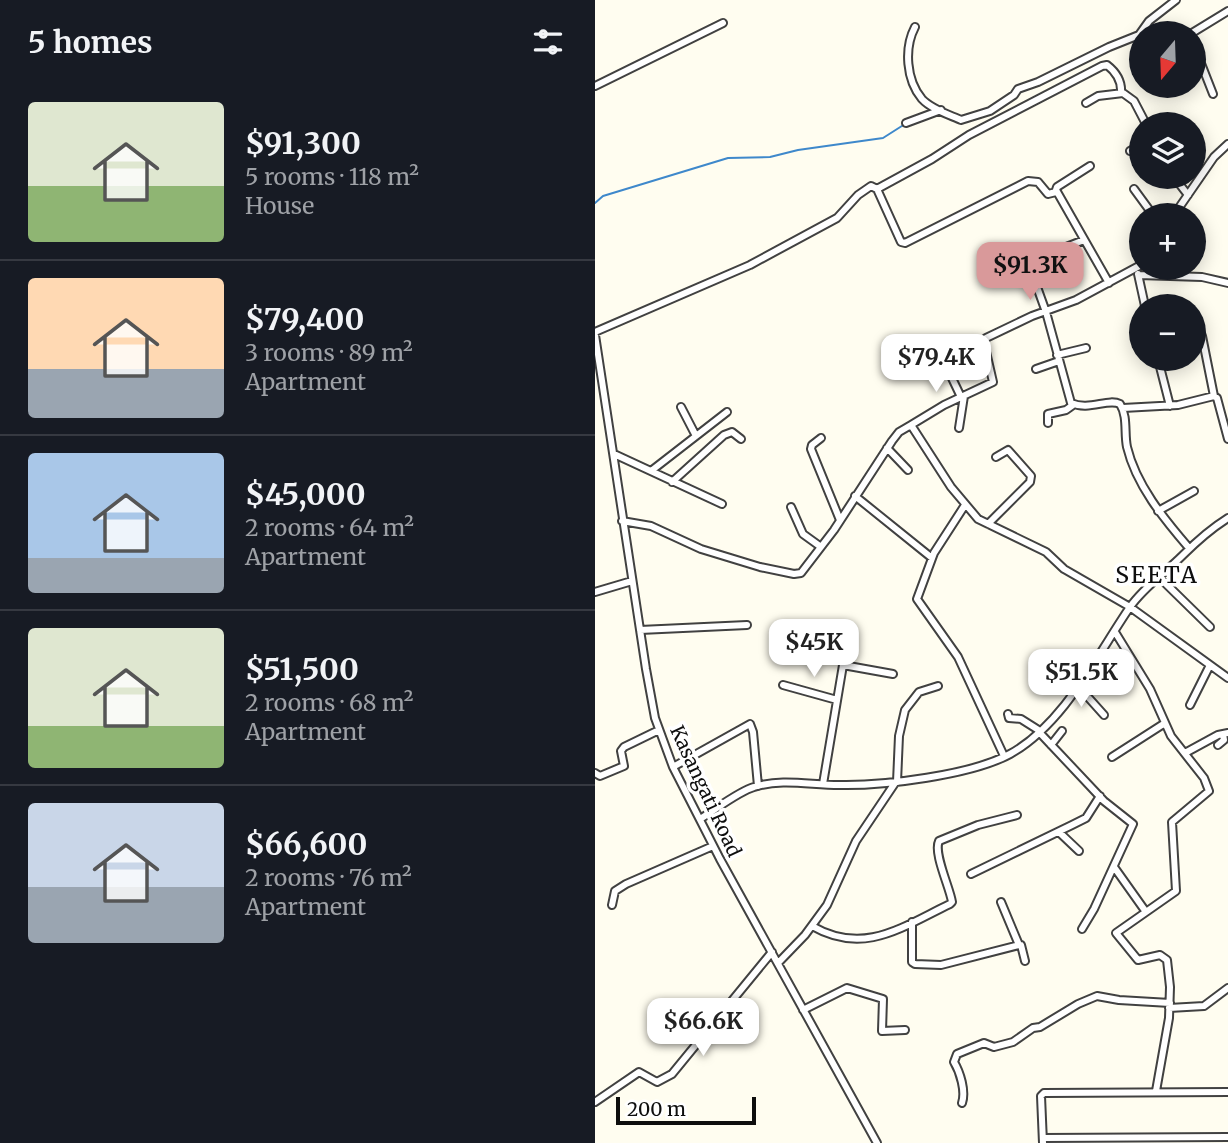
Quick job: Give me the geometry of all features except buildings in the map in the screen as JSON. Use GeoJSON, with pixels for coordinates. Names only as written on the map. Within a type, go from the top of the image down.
{"type":"FeatureCollection","features":[{"type":"Feature","properties":{"kind":"street"},"geometry":{"type":"LineString","coordinates":[[915,27],[910,35],[908,50],[911,77],[923,101],[961,120],[990,111],[1027,84],[1038,82],[1139,35],[1149,21],[1176,0]]}},
{"type":"Feature","properties":{"kind":"street"},"geometry":{"type":"LineString","coordinates":[[1206,24],[1228,11]]}},
{"type":"Feature","properties":{"kind":"street"},"geometry":{"type":"LineString","coordinates":[[595,86],[723,23]]}},
{"type":"Feature","properties":{"kind":"street"},"geometry":{"type":"LineString","coordinates":[[877,189],[969,135],[1102,66],[1107,65],[1114,71],[1122,85],[1121,93]]}},
{"type":"Feature","properties":{"kind":"street"},"geometry":{"type":"LineString","coordinates":[[1206,76],[1213,94]]}},
{"type":"Feature","properties":{"kind":"street"},"geometry":{"type":"LineString","coordinates":[[1086,103],[1098,96],[1121,93],[1134,101],[1140,112]]}},
{"type":"Feature","properties":{"kind":"street"},"geometry":{"type":"LineString","coordinates":[[906,124],[941,110]]}},
{"type":"Feature","properties":{"kind":"street"},"geometry":{"type":"LineString","coordinates":[[1182,203],[1213,157],[1228,144]]}},
{"type":"Feature","properties":{"kind":"street"},"geometry":{"type":"LineString","coordinates":[[1090,166],[1057,187],[1056,192],[1109,283]]}},
{"type":"Feature","properties":{"kind":"street"},"geometry":{"type":"LineString","coordinates":[[595,333],[750,265],[837,218],[859,194],[871,186],[877,189],[901,242],[905,243],[1028,181],[1038,182],[1048,194],[1056,192]]}},
{"type":"Feature","properties":{"kind":"street"},"geometry":{"type":"LineString","coordinates":[[1134,189],[1144,203]]}},
{"type":"Feature","properties":{"kind":"street"},"geometry":{"type":"LineString","coordinates":[[1183,189],[1188,195]]}},
{"type":"Feature","properties":{"kind":"street"},"geometry":{"type":"LineString","coordinates":[[1073,405],[1046,312],[1028,262],[1084,240]]}},
{"type":"Feature","properties":{"kind":"street"},"geometry":{"type":"LineString","coordinates":[[622,521],[651,526],[722,555],[794,574],[801,573],[899,432],[994,381],[985,340],[1032,316],[1129,274]]}},
{"type":"Feature","properties":{"kind":"street"},"geometry":{"type":"LineString","coordinates":[[1206,278],[1228,284]]}},
{"type":"Feature","properties":{"kind":"street","name":"Kasangati Road"},"geometry":{"type":"LineString","coordinates":[[595,333],[622,521],[659,730],[673,767],[713,846],[877,1143]]}},
{"type":"Feature","properties":{"kind":"street"},"geometry":{"type":"LineString","coordinates":[[1036,369],[1086,348]]}},
{"type":"Feature","properties":{"kind":"street"},"geometry":{"type":"LineString","coordinates":[[941,355],[962,396],[959,428]]}},
{"type":"Feature","properties":{"kind":"street"},"geometry":{"type":"LineString","coordinates":[[1206,357],[1214,396],[1217,398],[1228,439]]}},
{"type":"Feature","properties":{"kind":"street"},"geometry":{"type":"LineString","coordinates":[[1161,371],[1170,406]]}},
{"type":"Feature","properties":{"kind":"street"},"geometry":{"type":"LineString","coordinates":[[1123,408],[1170,406],[1214,396]]}},
{"type":"Feature","properties":{"kind":"street"},"geometry":{"type":"LineString","coordinates":[[1048,423],[1048,414],[1066,410],[1073,405],[1101,405],[1116,401],[1123,408],[1127,446],[1134,466],[1158,511],[1189,548]]}},
{"type":"Feature","properties":{"kind":"street"},"geometry":{"type":"LineString","coordinates":[[681,407],[696,436]]}},
{"type":"Feature","properties":{"kind":"street"},"geometry":{"type":"LineString","coordinates":[[651,471],[727,412]]}},
{"type":"Feature","properties":{"kind":"street"},"geometry":{"type":"LineString","coordinates":[[911,425],[933,462],[978,519],[1046,552],[1064,569],[1130,607],[1228,678]]}},
{"type":"Feature","properties":{"kind":"street"},"geometry":{"type":"LineString","coordinates":[[672,482],[724,435],[732,432],[741,439]]}},
{"type":"Feature","properties":{"kind":"street"},"geometry":{"type":"LineString","coordinates":[[821,438],[811,449],[840,520]]}},
{"type":"Feature","properties":{"kind":"street"},"geometry":{"type":"LineString","coordinates":[[887,447],[908,470]]}},
{"type":"Feature","properties":{"kind":"street"},"geometry":{"type":"LineString","coordinates":[[988,524],[1030,482],[1031,476],[1008,450],[996,457]]}},
{"type":"Feature","properties":{"kind":"street"},"geometry":{"type":"LineString","coordinates":[[614,454],[722,504]]}},
{"type":"Feature","properties":{"kind":"street"},"geometry":{"type":"LineString","coordinates":[[1158,511],[1194,491]]}},
{"type":"Feature","properties":{"kind":"street"},"geometry":{"type":"LineString","coordinates":[[855,495],[932,558]]}},
{"type":"Feature","properties":{"kind":"street"},"geometry":{"type":"LineString","coordinates":[[965,505],[932,558],[917,598],[958,657],[1004,757]]}},
{"type":"Feature","properties":{"kind":"street"},"geometry":{"type":"LineString","coordinates":[[791,507],[803,534],[821,547]]}},
{"type":"Feature","properties":{"kind":"street"},"geometry":{"type":"LineString","coordinates":[[700,819],[746,790],[774,782],[896,783],[949,773],[1004,757],[1030,741],[1078,686],[1130,607],[1158,576],[1189,548],[1228,519]]}},
{"type":"Feature","properties":{"kind":"street"},"geometry":{"type":"LineString","coordinates":[[1158,576],[1210,627]]}},
{"type":"Feature","properties":{"kind":"street"},"geometry":{"type":"LineString","coordinates":[[595,592],[632,581]]}},
{"type":"Feature","properties":{"kind":"street"},"geometry":{"type":"LineString","coordinates":[[641,629],[747,625]]}},
{"type":"Feature","properties":{"kind":"street"},"geometry":{"type":"LineString","coordinates":[[1115,632],[1150,689],[1171,736],[1204,778],[1209,791],[1172,822],[1176,891],[1116,933],[1138,960],[1160,955],[1167,960],[1169,1005],[1156,1091]]}},
{"type":"Feature","properties":{"kind":"street"},"geometry":{"type":"LineString","coordinates":[[823,784],[843,665],[893,674]]}},
{"type":"Feature","properties":{"kind":"street"},"geometry":{"type":"LineString","coordinates":[[1189,705],[1210,665]]}},
{"type":"Feature","properties":{"kind":"street"},"geometry":{"type":"LineString","coordinates":[[783,685],[837,700]]}},
{"type":"Feature","properties":{"kind":"street"},"geometry":{"type":"LineString","coordinates":[[778,963],[812,926],[836,890],[856,841],[896,783],[899,736],[907,706],[922,690],[939,686]]}},
{"type":"Feature","properties":{"kind":"street"},"geometry":{"type":"LineString","coordinates":[[1078,686],[1104,715]]}},
{"type":"Feature","properties":{"kind":"street"},"geometry":{"type":"LineString","coordinates":[[1008,714],[1009,718],[1021,719],[1039,731],[1100,796],[1133,824],[1082,929]]}},
{"type":"Feature","properties":{"kind":"street"},"geometry":{"type":"LineString","coordinates":[[1112,757],[1165,723]]}},
{"type":"Feature","properties":{"kind":"street"},"geometry":{"type":"LineString","coordinates":[[673,767],[749,724],[753,732],[758,786]]}},
{"type":"Feature","properties":{"kind":"street"},"geometry":{"type":"LineString","coordinates":[[595,773],[600,776],[624,766],[621,751],[624,747],[659,730]]}},
{"type":"Feature","properties":{"kind":"street"},"geometry":{"type":"LineString","coordinates":[[1051,745],[1062,731]]}},
{"type":"Feature","properties":{"kind":"street"},"geometry":{"type":"LineString","coordinates":[[1185,753],[1226,734]]}},
{"type":"Feature","properties":{"kind":"street"},"geometry":{"type":"LineString","coordinates":[[1218,746],[1226,734]]}},
{"type":"Feature","properties":{"kind":"street"},"geometry":{"type":"LineString","coordinates":[[971,874],[1086,818],[1100,796]]}},
{"type":"Feature","properties":{"kind":"street"},"geometry":{"type":"LineString","coordinates":[[812,926],[837,938],[870,939],[883,936],[952,902],[937,850],[939,841],[978,825],[1017,816]]}},
{"type":"Feature","properties":{"kind":"street"},"geometry":{"type":"LineString","coordinates":[[1059,832],[1079,851]]}},
{"type":"Feature","properties":{"kind":"street"},"geometry":{"type":"LineString","coordinates":[[612,905],[615,891],[713,846]]}},
{"type":"Feature","properties":{"kind":"street"},"geometry":{"type":"LineString","coordinates":[[1114,867],[1146,912]]}},
{"type":"Feature","properties":{"kind":"street"},"geometry":{"type":"LineString","coordinates":[[1001,902],[1025,961]]}},
{"type":"Feature","properties":{"kind":"street"},"geometry":{"type":"LineString","coordinates":[[912,922],[912,962],[915,964],[941,965],[1019,945]]}},
{"type":"Feature","properties":{"kind":"street"},"geometry":{"type":"LineString","coordinates":[[595,1102],[639,1072],[657,1082],[672,1074],[772,952]]}},
{"type":"Feature","properties":{"kind":"street"},"geometry":{"type":"LineString","coordinates":[[803,1010],[847,988],[883,999],[882,1031],[905,1030]]}},
{"type":"Feature","properties":{"kind":"street"},"geometry":{"type":"LineString","coordinates":[[962,1103],[962,1086],[954,1062],[957,1054],[983,1043],[994,1047],[1013,1042],[1033,1028],[1040,1027],[1097,996],[1169,1005],[1204,1006],[1228,988]]}},
{"type":"Feature","properties":{"kind":"street"},"geometry":{"type":"LineString","coordinates":[[1228,1092],[1044,1093],[1040,1103],[1043,1140],[1228,1137]]}},
{"type":"Feature","properties":{"kind":"waterway"},"geometry":{"type":"LineString","coordinates":[[595,203],[603,196],[728,158],[770,157],[798,150],[883,138],[905,124]]}},
{"type":"Feature","properties":{"kind":"district","name":"SEETA"},"geometry":{"type":"Point","coordinates":[1157,575]}}]}
